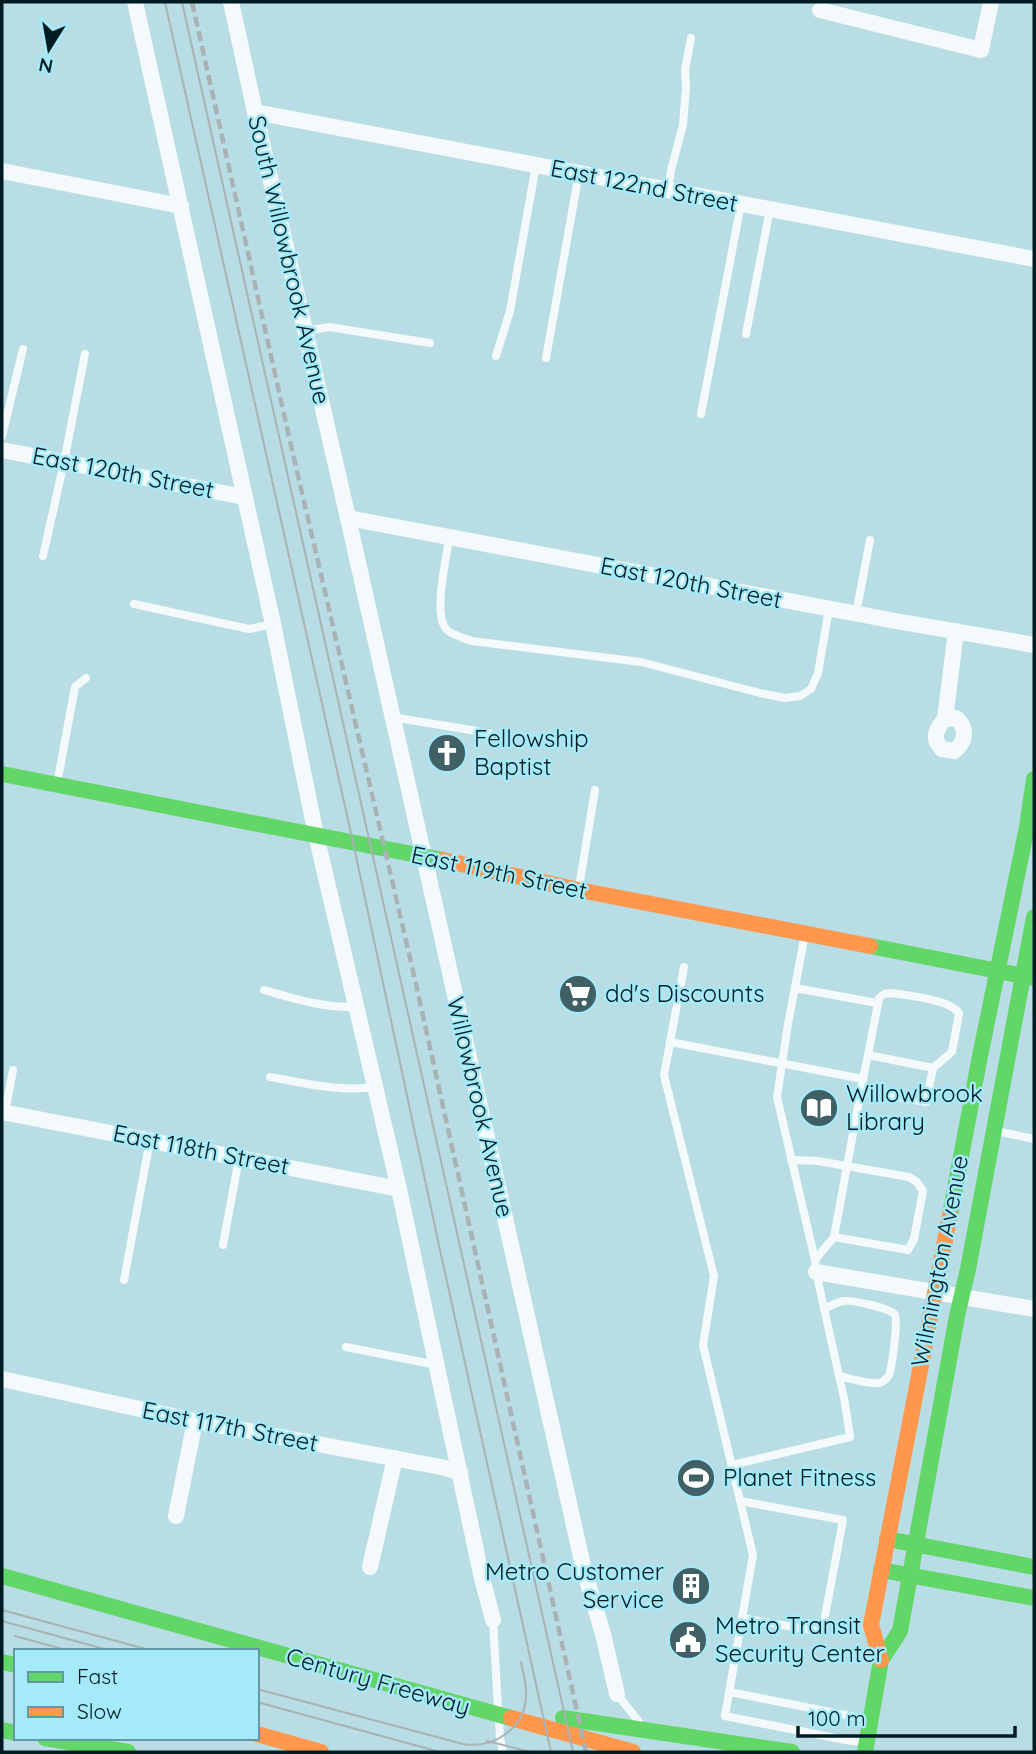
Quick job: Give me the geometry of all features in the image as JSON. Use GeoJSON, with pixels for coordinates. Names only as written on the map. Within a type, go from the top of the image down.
{"type":"FeatureCollection","features":[{"type":"Feature","properties":{"kind":"main road","name":"East 119th Street"},"geometry":{"type":"LineString","coordinates":[[2,774],[997,971]]}},
{"type":"Feature","properties":{"kind":"main road","name":"Wilmington Avenue"},"geometry":{"type":"LineString","coordinates":[[881,1660],[871,1625],[1027,827],[1034,779]]}},
{"type":"Feature","properties":{"kind":"main road","name":"Wilmington Avenue"},"geometry":{"type":"LineString","coordinates":[[865,1747],[881,1660],[901,1631],[961,1297],[1028,977],[1034,917]]}},
{"type":"Feature","properties":{"kind":"main road"},"geometry":{"type":"LineString","coordinates":[[997,971],[1028,977]]}},
{"type":"Feature","properties":{"kind":"main road"},"geometry":{"type":"LineString","coordinates":[[887,1539],[1034,1567]]}},
{"type":"Feature","properties":{"kind":"main road"},"geometry":{"type":"LineString","coordinates":[[881,1570],[1034,1598]]}},
{"type":"Feature","properties":{"kind":"main road","name":"Century Freeway"},"geometry":{"type":"LineString","coordinates":[[2,1576],[453,1703],[635,1749]]}},
{"type":"Feature","properties":{"kind":"main road"},"geometry":{"type":"LineString","coordinates":[[453,1703],[792,1752]]}},
{"type":"Feature","properties":{"kind":"main road"},"geometry":{"type":"LineString","coordinates":[[259,1735],[321,1752]]}},
{"type":"Feature","properties":{"kind":"main road"},"geometry":{"type":"LineString","coordinates":[[56,1740],[128,1752]]}},
{"type":"Feature","properties":{"kind":"street"},"geometry":{"type":"LineString","coordinates":[[135,2],[273,624],[316,835],[399,1189],[493,1620]]}},
{"type":"Feature","properties":{"kind":"street","name":"South Willowbrook Avenue"},"geometry":{"type":"LineString","coordinates":[[231,2],[348,519]]}},
{"type":"Feature","properties":{"kind":"street"},"geometry":{"type":"LineString","coordinates":[[820,10],[981,50],[991,2]]}},
{"type":"Feature","properties":{"kind":"street","name":"East 122nd Street"},"geometry":{"type":"LineString","coordinates":[[255,112],[1034,259]]}},
{"type":"Feature","properties":{"kind":"street"},"geometry":{"type":"LineString","coordinates":[[2,171],[181,206]]}},
{"type":"Feature","properties":{"kind":"street","name":"East 120th Street"},"geometry":{"type":"LineString","coordinates":[[2,450],[244,497]]}},
{"type":"Feature","properties":{"kind":"street","name":"East 120th Street"},"geometry":{"type":"LineString","coordinates":[[348,519],[1034,645]]}},
{"type":"Feature","properties":{"kind":"street","name":"Willowbrook Avenue"},"geometry":{"type":"LineString","coordinates":[[348,519],[581,1557],[617,1695]]}},
{"type":"Feature","properties":{"kind":"street"},"geometry":{"type":"LineString","coordinates":[[945,719],[956,631]]}},
{"type":"Feature","properties":{"kind":"street","name":"East 118th Street"},"geometry":{"type":"LineString","coordinates":[[3,1112],[399,1189]]}},
{"type":"Feature","properties":{"kind":"street"},"geometry":{"type":"LineString","coordinates":[[815,1266],[934,1293],[1034,1309]]}},
{"type":"Feature","properties":{"kind":"street","name":"East 117th Street"},"geometry":{"type":"LineString","coordinates":[[2,1379],[195,1421],[460,1472]]}},
{"type":"Feature","properties":{"kind":"street"},"geometry":{"type":"LineString","coordinates":[[176,1516],[195,1421]]}},
{"type":"Feature","properties":{"kind":"street"},"geometry":{"type":"LineString","coordinates":[[370,1567],[395,1458]]}},
{"type":"Feature","properties":{"kind":"lane"},"geometry":{"type":"LineString","coordinates":[[668,190],[683,125],[685,70],[691,37]]}},
{"type":"Feature","properties":{"kind":"lane"},"geometry":{"type":"LineString","coordinates":[[496,356],[510,311],[536,165]]}},
{"type":"Feature","properties":{"kind":"lane"},"geometry":{"type":"LineString","coordinates":[[546,358],[579,173]]}},
{"type":"Feature","properties":{"kind":"lane"},"geometry":{"type":"LineString","coordinates":[[701,414],[741,204]]}},
{"type":"Feature","properties":{"kind":"lane"},"geometry":{"type":"LineString","coordinates":[[746,334],[770,209]]}},
{"type":"Feature","properties":{"kind":"lane"},"geometry":{"type":"LineString","coordinates":[[305,331],[329,327],[430,343]]}},
{"type":"Feature","properties":{"kind":"lane"},"geometry":{"type":"LineString","coordinates":[[2,436],[23,349]]}},
{"type":"Feature","properties":{"kind":"lane"},"geometry":{"type":"LineString","coordinates":[[43,556],[85,354]]}},
{"type":"Feature","properties":{"kind":"lane"},"geometry":{"type":"LineString","coordinates":[[449,538],[440,603],[441,619],[447,631],[472,641],[641,662],[785,698],[800,696],[811,690],[818,673],[829,609]]}},
{"type":"Feature","properties":{"kind":"lane"},"geometry":{"type":"LineString","coordinates":[[856,614],[870,540]]}},
{"type":"Feature","properties":{"kind":"lane"},"geometry":{"type":"LineString","coordinates":[[134,604],[249,629],[273,624]]}},
{"type":"Feature","properties":{"kind":"lane"},"geometry":{"type":"LineString","coordinates":[[57,784],[75,687],[86,678]]}},
{"type":"Feature","properties":{"kind":"lane"},"geometry":{"type":"LineString","coordinates":[[392,717],[489,733]]}},
{"type":"Feature","properties":{"kind":"lane"},"geometry":{"type":"LineString","coordinates":[[579,890],[595,790]]}},
{"type":"Feature","properties":{"kind":"lane"},"geometry":{"type":"LineString","coordinates":[[732,1465],[850,1437],[777,1097],[805,934]]}},
{"type":"Feature","properties":{"kind":"lane"},"geometry":{"type":"LineString","coordinates":[[684,967],[664,1075],[714,1276],[703,1345],[753,1555],[725,1716],[865,1747]]}},
{"type":"Feature","properties":{"kind":"lane"},"geometry":{"type":"LineString","coordinates":[[795,988],[877,1003]]}},
{"type":"Feature","properties":{"kind":"lane"},"geometry":{"type":"LineString","coordinates":[[264,990],[309,1003],[356,1007]]}},
{"type":"Feature","properties":{"kind":"lane"},"geometry":{"type":"LineString","coordinates":[[815,1266],[834,1237],[878,998],[892,993],[940,1002],[957,1009],[959,1013],[951,1052],[933,1068],[926,1102],[861,1091]]}},
{"type":"Feature","properties":{"kind":"lane"},"geometry":{"type":"LineString","coordinates":[[670,1042],[863,1080]]}},
{"type":"Feature","properties":{"kind":"lane"},"geometry":{"type":"LineString","coordinates":[[868,1055],[933,1068]]}},
{"type":"Feature","properties":{"kind":"lane"},"geometry":{"type":"LineString","coordinates":[[3,1112],[13,1070]]}},
{"type":"Feature","properties":{"kind":"lane"},"geometry":{"type":"LineString","coordinates":[[270,1077],[338,1089],[375,1087]]}},
{"type":"Feature","properties":{"kind":"lane"},"geometry":{"type":"LineString","coordinates":[[994,1131],[1034,1139]]}},
{"type":"Feature","properties":{"kind":"lane"},"geometry":{"type":"LineString","coordinates":[[124,1280],[150,1140]]}},
{"type":"Feature","properties":{"kind":"lane"},"geometry":{"type":"LineString","coordinates":[[223,1245],[239,1158]]}},
{"type":"Feature","properties":{"kind":"lane"},"geometry":{"type":"LineString","coordinates":[[791,1160],[848,1165],[909,1177],[917,1182],[923,1191],[914,1239],[908,1250],[834,1237]]}},
{"type":"Feature","properties":{"kind":"lane"},"geometry":{"type":"LineString","coordinates":[[824,1309],[844,1301],[885,1309],[895,1315],[888,1377],[875,1383],[839,1376]]}},
{"type":"Feature","properties":{"kind":"lane"},"geometry":{"type":"LineString","coordinates":[[346,1347],[437,1365]]}},
{"type":"Feature","properties":{"kind":"lane"},"geometry":{"type":"LineString","coordinates":[[740,1501],[842,1520],[822,1632],[742,1618]]}},
{"type":"Feature","properties":{"kind":"lane"},"geometry":{"type":"LineString","coordinates":[[493,1620],[503,1752]]}},
{"type":"Feature","properties":{"kind":"lane"},"geometry":{"type":"LineString","coordinates":[[730,1692],[870,1720]]}},
{"type":"Feature","properties":{"kind":"lane"},"geometry":{"type":"LineString","coordinates":[[617,1695],[635,1749]]}},
{"type":"Feature","properties":{"kind":"lane"},"geometry":{"type":"LineString","coordinates":[[617,1695],[639,1721],[635,1749]]}},
{"type":"Feature","properties":{"kind":"tram line"},"geometry":{"type":"LineString","coordinates":[[165,2],[353,842],[551,1752]]}},
{"type":"Feature","properties":{"kind":"tram line"},"geometry":{"type":"LineString","coordinates":[[182,2],[573,1752]]}},
{"type":"Feature","properties":{"kind":"tram line"},"geometry":{"type":"LineString","coordinates":[[2,1610],[146,1649]]}},
{"type":"Feature","properties":{"kind":"tram line"},"geometry":{"type":"LineString","coordinates":[[2,1621],[105,1649]]}},
{"type":"Feature","properties":{"kind":"tram line"},"geometry":{"type":"LineString","coordinates":[[15,1636],[63,1649]]}},
{"type":"Feature","properties":{"kind":"tram line"},"geometry":{"type":"LineString","coordinates":[[259,1690],[474,1745],[496,1740],[514,1727],[520,1718],[526,1692],[521,1662]]}},
{"type":"Feature","properties":{"kind":"tram line"},"geometry":{"type":"LineString","coordinates":[[259,1703],[440,1752]]}},
{"type":"Feature","properties":{"kind":"tram line"},"geometry":{"type":"LineString","coordinates":[[487,1741],[531,1752]]}},
{"type":"Feature","properties":{"kind":"railway"},"geometry":{"type":"LineString","coordinates":[[192,2],[413,971],[586,1752]]}},
{"type":"Feature","properties":{"kind":"traffic: fast"},"geometry":{"type":"LineString","coordinates":[[2,774],[443,860]]}},
{"type":"Feature","properties":{"kind":"traffic: fast"},"geometry":{"type":"LineString","coordinates":[[950,1215],[1027,827],[1034,779]]}},
{"type":"Feature","properties":{"kind":"traffic: fast"},"geometry":{"type":"LineString","coordinates":[[865,1752],[881,1660],[900,1631],[1034,917]]}},
{"type":"Feature","properties":{"kind":"traffic: fast"},"geometry":{"type":"LineString","coordinates":[[870,946],[1034,978]]}},
{"type":"Feature","properties":{"kind":"traffic: fast"},"geometry":{"type":"LineString","coordinates":[[887,1539],[1034,1567]]}},
{"type":"Feature","properties":{"kind":"traffic: fast"},"geometry":{"type":"LineString","coordinates":[[881,1570],[1034,1598]]}},
{"type":"Feature","properties":{"kind":"traffic: fast"},"geometry":{"type":"LineString","coordinates":[[2,1576],[511,1718]]}},
{"type":"Feature","properties":{"kind":"traffic: fast"},"geometry":{"type":"LineString","coordinates":[[2,1662],[14,1665]]}},
{"type":"Feature","properties":{"kind":"traffic: fast"},"geometry":{"type":"LineString","coordinates":[[563,1718],[792,1752]]}},
{"type":"Feature","properties":{"kind":"traffic: fast"},"geometry":{"type":"LineString","coordinates":[[2,1730],[14,1733]]}},
{"type":"Feature","properties":{"kind":"traffic: fast"},"geometry":{"type":"LineString","coordinates":[[57,1740],[128,1752]]}},
{"type":"Feature","properties":{"kind":"traffic: slow"},"geometry":{"type":"LineString","coordinates":[[443,860],[579,890],[870,946]]}},
{"type":"Feature","properties":{"kind":"traffic: slow"},"geometry":{"type":"LineString","coordinates":[[881,1660],[871,1625],[950,1215]]}},
{"type":"Feature","properties":{"kind":"traffic: slow"},"geometry":{"type":"LineString","coordinates":[[511,1718],[633,1752]]}},
{"type":"Feature","properties":{"kind":"traffic: slow"},"geometry":{"type":"LineString","coordinates":[[259,1735],[321,1752]]}},
{"type":"Feature","properties":{"kind":"place","name":"Fellowship Baptist"},"geometry":{"type":"Point","coordinates":[447,753]}},
{"type":"Feature","properties":{"kind":"place","name":"dd's Discounts"},"geometry":{"type":"Point","coordinates":[578,994]}},
{"type":"Feature","properties":{"kind":"place","name":"Willowbrook Library"},"geometry":{"type":"Point","coordinates":[819,1108]}},
{"type":"Feature","properties":{"kind":"place","name":"Planet Fitness"},"geometry":{"type":"Point","coordinates":[696,1478]}},
{"type":"Feature","properties":{"kind":"place","name":"Metro Customer Service"},"geometry":{"type":"Point","coordinates":[691,1586]}},
{"type":"Feature","properties":{"kind":"place","name":"Metro Transit Security Center"},"geometry":{"type":"Point","coordinates":[688,1640]}}]}
